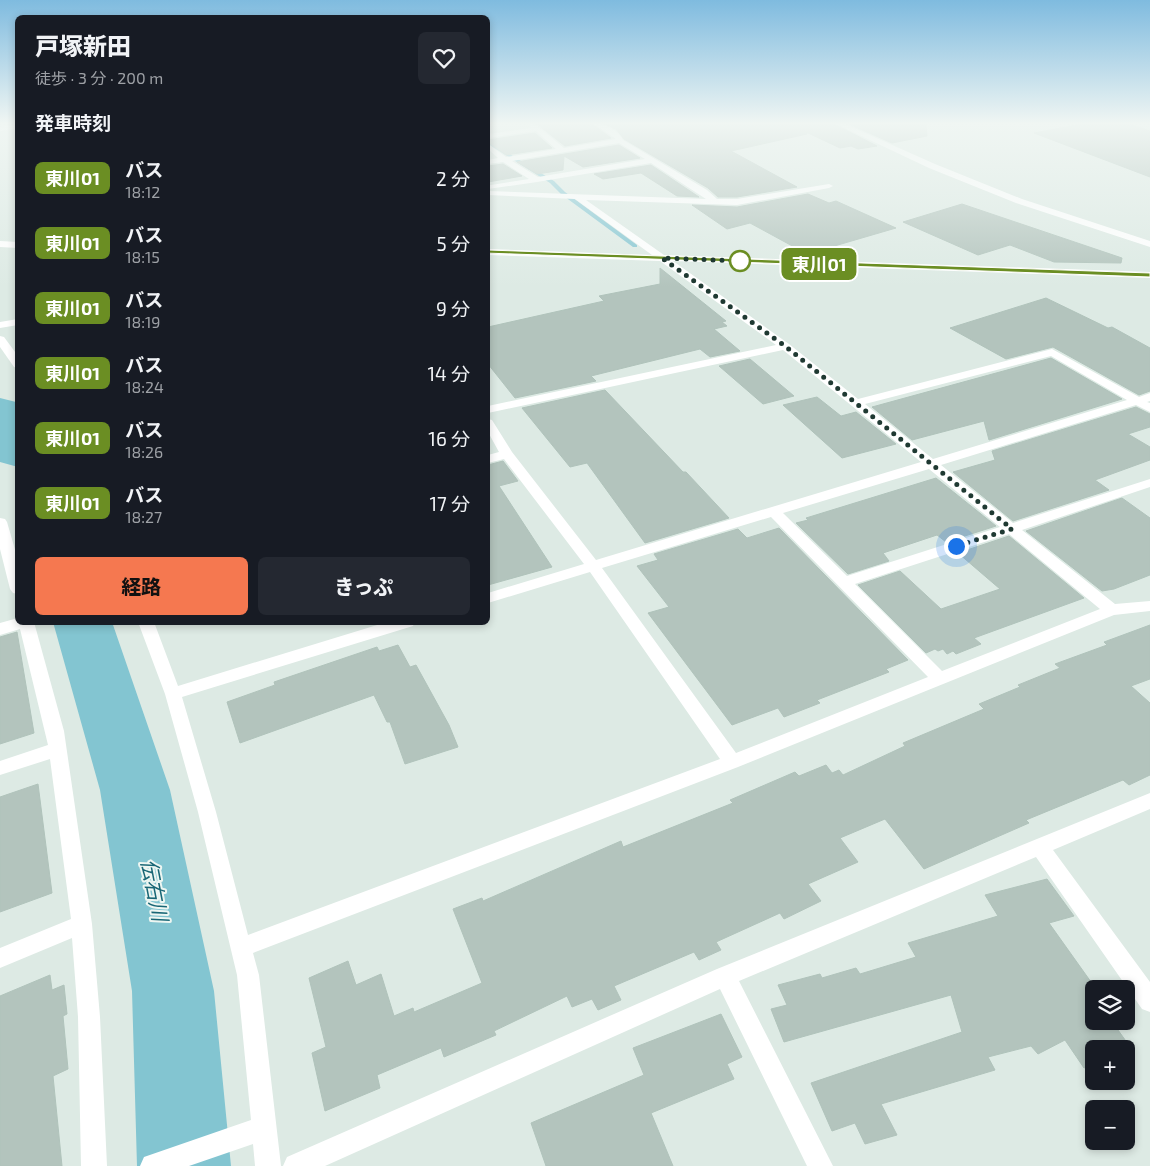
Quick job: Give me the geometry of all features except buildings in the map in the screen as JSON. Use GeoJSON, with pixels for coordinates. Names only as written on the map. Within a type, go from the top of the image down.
{"type":"FeatureCollection","features":[{"type":"Feature","properties":{"kind":"street"},"geometry":{"type":"LineString","coordinates":[[490,188],[546,178]]}},
{"type":"Feature","properties":{"kind":"street"},"geometry":{"type":"LineString","coordinates":[[682,178],[704,192],[714,201]]}},
{"type":"Feature","properties":{"kind":"street"},"geometry":{"type":"LineString","coordinates":[[963,178],[1019,201],[1150,244]]}},
{"type":"Feature","properties":{"kind":"street"},"geometry":{"type":"LineString","coordinates":[[490,193],[737,202],[829,186]]}},
{"type":"Feature","properties":{"kind":"street"},"geometry":{"type":"LineString","coordinates":[[577,197],[785,346],[1112,610]]}},
{"type":"Feature","properties":{"kind":"street"},"geometry":{"type":"LineString","coordinates":[[0,236],[15,236]]}},
{"type":"Feature","properties":{"kind":"street"},"geometry":{"type":"LineString","coordinates":[[0,244],[15,245]]}},
{"type":"Feature","properties":{"kind":"street"},"geometry":{"type":"LineString","coordinates":[[490,252],[1150,275]]}},
{"type":"Feature","properties":{"kind":"street"},"geometry":{"type":"LineString","coordinates":[[490,262],[1150,284]]}},
{"type":"Feature","properties":{"kind":"street"},"geometry":{"type":"LineString","coordinates":[[0,325],[15,322]]}},
{"type":"Feature","properties":{"kind":"street"},"geometry":{"type":"LineString","coordinates":[[0,339],[15,361]]}},
{"type":"Feature","properties":{"kind":"street"},"geometry":{"type":"LineString","coordinates":[[490,410],[785,346]]}},
{"type":"Feature","properties":{"kind":"street"},"geometry":{"type":"LineString","coordinates":[[855,403],[1052,352],[1150,408]]}},
{"type":"Feature","properties":{"kind":"street"},"geometry":{"type":"LineString","coordinates":[[490,597],[1150,397]]}},
{"type":"Feature","properties":{"kind":"street"},"geometry":{"type":"LineString","coordinates":[[490,426],[507,454],[593,566],[732,762]]}},
{"type":"Feature","properties":{"kind":"street"},"geometry":{"type":"LineString","coordinates":[[490,458],[507,454]]}},
{"type":"Feature","properties":{"kind":"street"},"geometry":{"type":"LineString","coordinates":[[846,582],[1012,529],[1150,482]]}},
{"type":"Feature","properties":{"kind":"street"},"geometry":{"type":"LineString","coordinates":[[773,511],[846,582],[940,679]]}},
{"type":"Feature","properties":{"kind":"street"},"geometry":{"type":"LineString","coordinates":[[0,522],[15,578]]}},
{"type":"Feature","properties":{"kind":"street"},"geometry":{"type":"LineString","coordinates":[[241,948],[732,762],[1112,610],[1150,605]]}},
{"type":"Feature","properties":{"kind":"street"},"geometry":{"type":"LineString","coordinates":[[0,629],[15,625]]}},
{"type":"Feature","properties":{"kind":"street"},"geometry":{"type":"LineString","coordinates":[[26,625],[57,749],[82,924],[89,1017],[94,1166]]}},
{"type":"Feature","properties":{"kind":"street"},"geometry":{"type":"LineString","coordinates":[[147,625],[173,694],[207,812],[248,975],[268,1166]]}},
{"type":"Feature","properties":{"kind":"street"},"geometry":{"type":"LineString","coordinates":[[173,694],[398,625]]}},
{"type":"Feature","properties":{"kind":"street"},"geometry":{"type":"LineString","coordinates":[[0,768],[57,749]]}},
{"type":"Feature","properties":{"kind":"street"},"geometry":{"type":"LineString","coordinates":[[296,1166],[725,976],[1150,801]]}},
{"type":"Feature","properties":{"kind":"street"},"geometry":{"type":"LineString","coordinates":[[1039,846],[1150,1001]]}},
{"type":"Feature","properties":{"kind":"street"},"geometry":{"type":"LineString","coordinates":[[0,958],[82,924]]}},
{"type":"Feature","properties":{"kind":"street"},"geometry":{"type":"LineString","coordinates":[[725,976],[820,1166]]}},
{"type":"Feature","properties":{"kind":"street"},"geometry":{"type":"LineString","coordinates":[[153,1166],[264,1128]]}},
{"type":"Feature","properties":{"kind":"waterway"},"geometry":{"type":"LineString","coordinates":[[546,178],[635,246]]}},
{"type":"Feature","properties":{"kind":"waterway","name":"伝右川"},"geometry":{"type":"LineString","coordinates":[[0,412],[15,446]]}},
{"type":"Feature","properties":{"kind":"waterway","name":"伝右川"},"geometry":{"type":"LineString","coordinates":[[83,625],[135,790],[173,991],[184,1166]]}},
{"type":"Feature","properties":{"kind":"bus line","name":"東川01"},"geometry":{"type":"LineString","coordinates":[[490,252],[1150,275]]}},
{"type":"Feature","properties":{"kind":"route"},"geometry":{"type":"LineString","coordinates":[[740,261],[662,258],[785,346],[1012,529],[956,546]]}}]}
